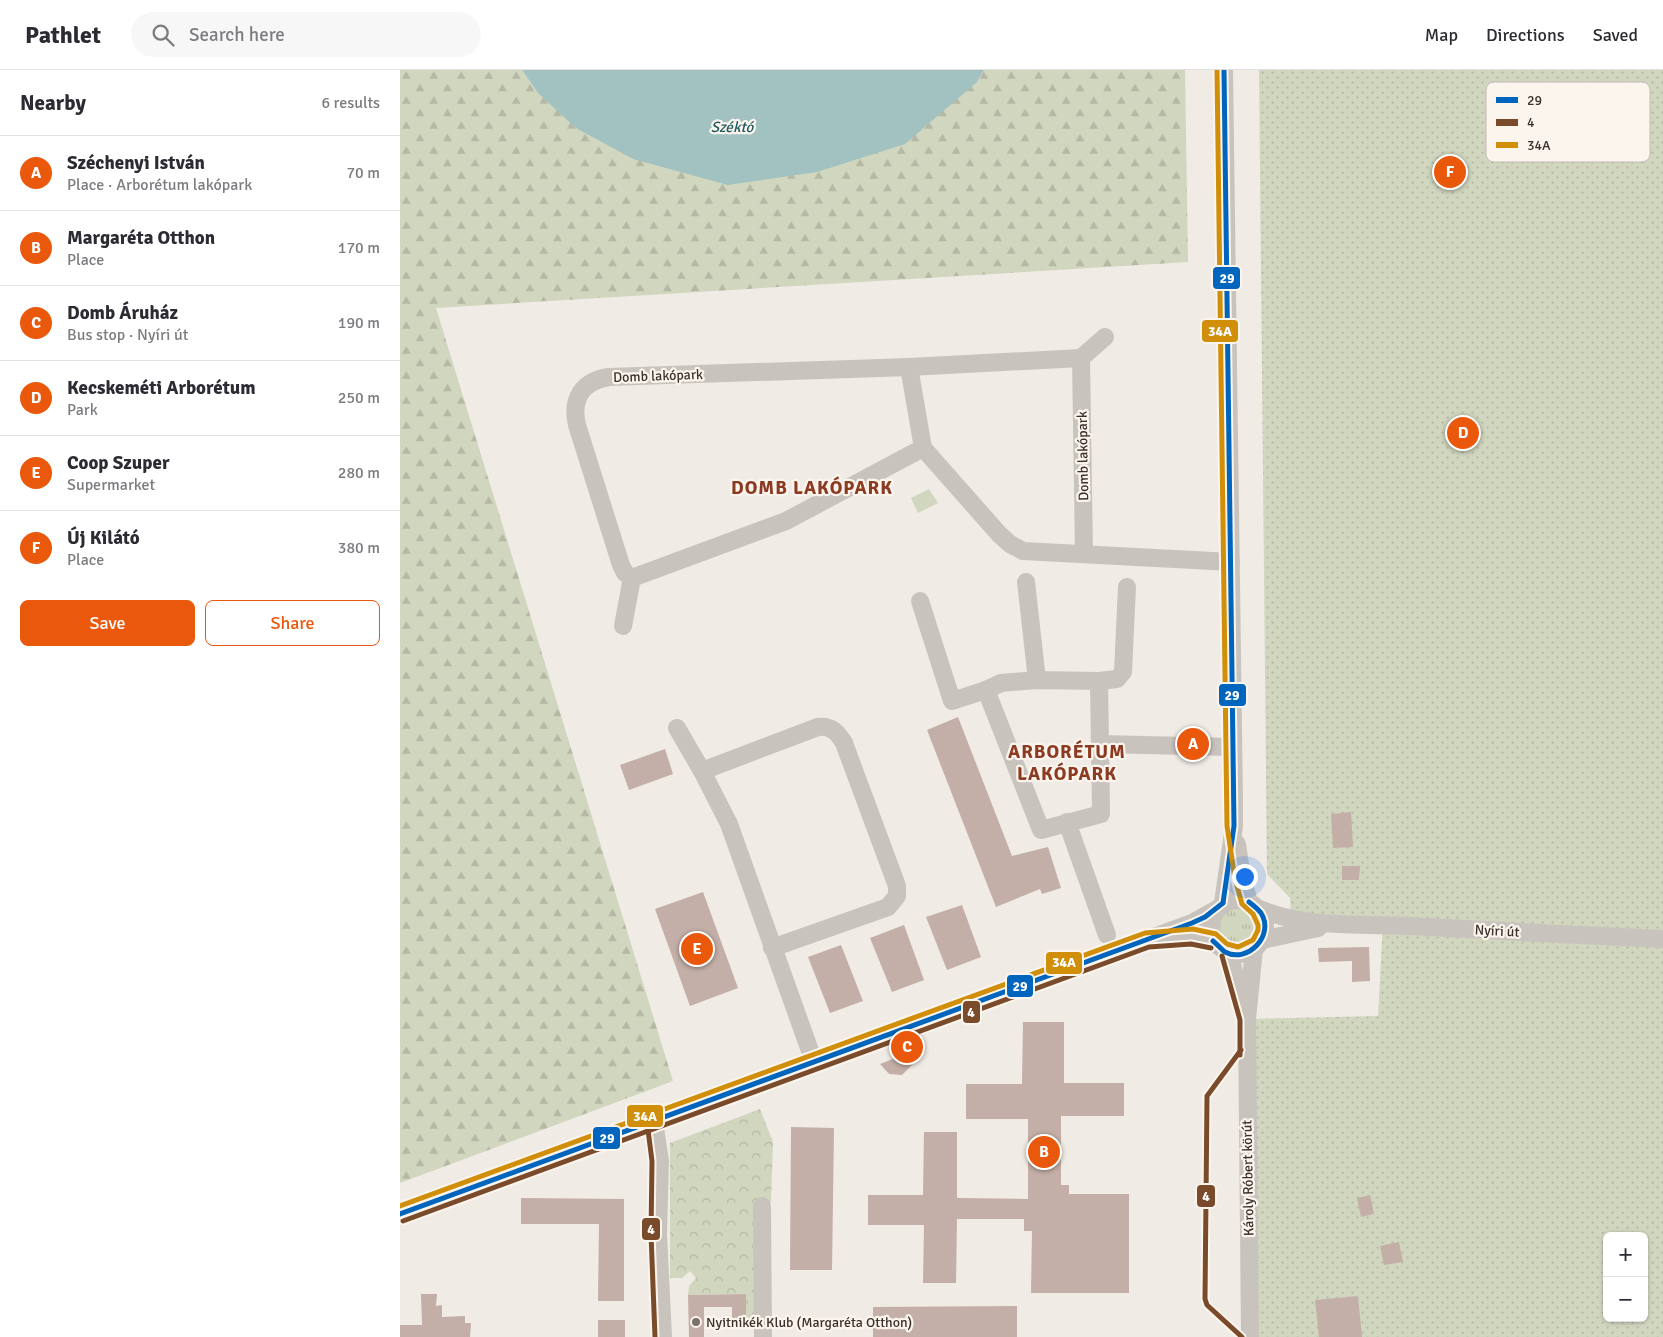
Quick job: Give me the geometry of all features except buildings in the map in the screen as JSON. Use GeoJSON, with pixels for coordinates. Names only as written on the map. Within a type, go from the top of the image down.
{"type":"FeatureCollection","features":[{"type":"Feature","properties":{"kind":"street"},"geometry":{"type":"LineString","coordinates":[[1224,70],[1234,826],[1242,878],[1254,906],[1265,924],[1265,932],[1258,945],[1246,953],[1238,955],[1223,951],[1213,940],[1210,933],[1212,916],[1220,906],[1234,826]]}},
{"type":"Feature","properties":{"kind":"street"},"geometry":{"type":"LineString","coordinates":[[1081,358],[1105,337]]}},
{"type":"Feature","properties":{"kind":"street","name":"Domb lakópark"},"geometry":{"type":"LineString","coordinates":[[632,578],[625,573],[621,565],[575,416],[576,402],[583,390],[601,378],[909,367],[1081,358],[1084,554]]}},
{"type":"Feature","properties":{"kind":"street"},"geometry":{"type":"LineString","coordinates":[[909,367],[923,448],[999,534],[1017,548],[1032,552],[1231,562]]}},
{"type":"Feature","properties":{"kind":"street"},"geometry":{"type":"LineString","coordinates":[[623,626],[632,578],[786,521],[923,448]]}},
{"type":"Feature","properties":{"kind":"street"},"geometry":{"type":"LineString","coordinates":[[1026,582],[1037,680]]}},
{"type":"Feature","properties":{"kind":"street"},"geometry":{"type":"LineString","coordinates":[[920,601],[952,701],[1001,683],[1037,680],[1099,681],[1117,679],[1123,672],[1127,587]]}},
{"type":"Feature","properties":{"kind":"street"},"geometry":{"type":"LineString","coordinates":[[986,690],[1041,830],[1101,814],[1099,681]]}},
{"type":"Feature","properties":{"kind":"street"},"geometry":{"type":"LineString","coordinates":[[702,771],[818,727],[828,727],[834,730],[844,743],[897,886],[897,896],[888,906],[772,948]]}},
{"type":"Feature","properties":{"kind":"street"},"geometry":{"type":"LineString","coordinates":[[677,728],[702,771],[729,824],[814,1062]]}},
{"type":"Feature","properties":{"kind":"street"},"geometry":{"type":"LineString","coordinates":[[1100,744],[1233,747]]}},
{"type":"Feature","properties":{"kind":"street"},"geometry":{"type":"LineString","coordinates":[[1067,822],[1107,935]]}},
{"type":"Feature","properties":{"kind":"street"},"geometry":{"type":"LineString","coordinates":[[400,1214],[1147,940],[1192,923],[1232,900],[1241,900],[1254,906]]}},
{"type":"Feature","properties":{"kind":"street","name":"Nyíri út"},"geometry":{"type":"LineString","coordinates":[[1254,906],[1288,919],[1330,925],[1402,926],[1663,939]]}},
{"type":"Feature","properties":{"kind":"street","name":"Nyíri út"},"geometry":{"type":"LineString","coordinates":[[1258,945],[1330,925]]}},
{"type":"Feature","properties":{"kind":"street"},"geometry":{"type":"LineString","coordinates":[[1147,940],[1192,936],[1213,940]]}},
{"type":"Feature","properties":{"kind":"street","name":"Károly Róbert körút"},"geometry":{"type":"LineString","coordinates":[[1250,1337],[1247,1019],[1258,945]]}},
{"type":"Feature","properties":{"kind":"street","name":"Károly Róbert körút"},"geometry":{"type":"LineString","coordinates":[[1230,954],[1247,1019]]}},
{"type":"Feature","properties":{"kind":"street"},"geometry":{"type":"LineString","coordinates":[[654,1121],[660,1161],[658,1234],[663,1337]]}},
{"type":"Feature","properties":{"kind":"street"},"geometry":{"type":"LineString","coordinates":[[762,1206],[763,1337]]}},
{"type":"Feature","properties":{"kind":"green space"},"geometry":{"type":"Polygon","coordinates":[[[400,70],[522,70],[538,93],[977,82],[984,70],[1185,70],[1188,262],[436,308],[673,1081],[400,1183],[400,70]]]}},
{"type":"Feature","properties":{"kind":"green space"},"geometry":{"type":"Polygon","coordinates":[[[1259,70],[1663,70],[1663,1337],[1250,1337],[1247,1019],[1378,1016],[1383,922],[1291,915],[1290,898],[1267,874],[1259,70]]]}},
{"type":"Feature","properties":{"kind":"green space"},"geometry":{"type":"Polygon","coordinates":[[[929,489],[938,503],[918,513],[911,498],[929,489]]]}},
{"type":"Feature","properties":{"kind":"green space"},"geometry":{"type":"Polygon","coordinates":[[[1234,906],[1242,906],[1253,912],[1259,927],[1253,942],[1242,948],[1234,948],[1223,942],[1217,931],[1217,923],[1223,912],[1234,906]]]}},
{"type":"Feature","properties":{"kind":"green space"},"geometry":{"type":"Polygon","coordinates":[[[760,1109],[773,1142],[771,1202],[758,1202],[760,1324],[746,1324],[746,1294],[688,1295],[689,1286],[696,1278],[690,1271],[682,1278],[670,1278],[670,1143],[760,1109]]]}},
{"type":"Feature","properties":{"kind":"water","name":"Széktó"},"geometry":{"type":"Polygon","coordinates":[[[522,70],[984,70],[977,82],[905,144],[817,172],[728,185],[633,159],[576,128],[538,93],[522,70]]]}},
{"type":"Feature","properties":{"kind":"transit line","name":"34A"},"geometry":{"type":"LineString","coordinates":[[400,1206],[1145,933],[1193,929],[1216,934],[1227,944],[1238,947],[1253,940],[1258,930],[1258,925],[1253,914],[1242,904],[1235,879],[1227,826],[1217,70]]}},
{"type":"Feature","properties":{"kind":"transit line","name":"29"},"geometry":{"type":"LineString","coordinates":[[1223,903],[1234,826],[1224,70]]}},
{"type":"Feature","properties":{"kind":"transit line","name":"29"},"geometry":{"type":"LineString","coordinates":[[1213,941],[1225,952],[1234,955],[1250,951],[1257,945],[1265,930],[1264,921],[1261,913],[1249,902]]}},
{"type":"Feature","properties":{"kind":"transit line","name":"29"},"geometry":{"type":"LineString","coordinates":[[400,1214],[1192,923],[1205,917],[1223,903]]}},
{"type":"Feature","properties":{"kind":"transit line","name":"4"},"geometry":{"type":"LineString","coordinates":[[403,1221],[1149,947],[1191,944],[1211,948]]}},
{"type":"Feature","properties":{"kind":"transit line","name":"4"},"geometry":{"type":"LineString","coordinates":[[1222,956],[1240,1020],[1240,1055]]}},
{"type":"Feature","properties":{"kind":"transit line","name":"4"},"geometry":{"type":"LineString","coordinates":[[1241,1050],[1207,1096],[1205,1299],[1207,1305],[1242,1337]]}},
{"type":"Feature","properties":{"kind":"transit line","name":"4"},"geometry":{"type":"LineString","coordinates":[[647,1122],[652,1161],[651,1234],[655,1337]]}},
{"type":"Feature","properties":{"kind":"place","name":"Új Kilátó"},"geometry":{"type":"Point","coordinates":[1450,172]}},
{"type":"Feature","properties":{"kind":"place","name":"Kecskeméti Arborétum"},"geometry":{"type":"Point","coordinates":[1463,433]}},
{"type":"Feature","properties":{"kind":"place","name":"Széchenyi István"},"geometry":{"type":"Point","coordinates":[1193,744]}},
{"type":"Feature","properties":{"kind":"place","name":"Coop Szuper"},"geometry":{"type":"Point","coordinates":[697,949]}},
{"type":"Feature","properties":{"kind":"place","name":"Domb Áruház"},"geometry":{"type":"Point","coordinates":[907,1047]}},
{"type":"Feature","properties":{"kind":"place","name":"Margaréta Otthon"},"geometry":{"type":"Point","coordinates":[1044,1152]}},
{"type":"Feature","properties":{"kind":"place","name":"Nyitnikék Klub (Margaréta Otthon)"},"geometry":{"type":"Point","coordinates":[696,1322]}},
{"type":"Feature","properties":{"kind":"district","name":"DOMB LAKÓPARK"},"geometry":{"type":"Point","coordinates":[812,488]}},
{"type":"Feature","properties":{"kind":"district","name":"ARBORÉTUM LAKÓPARK"},"geometry":{"type":"Point","coordinates":[1067,763]}}]}
